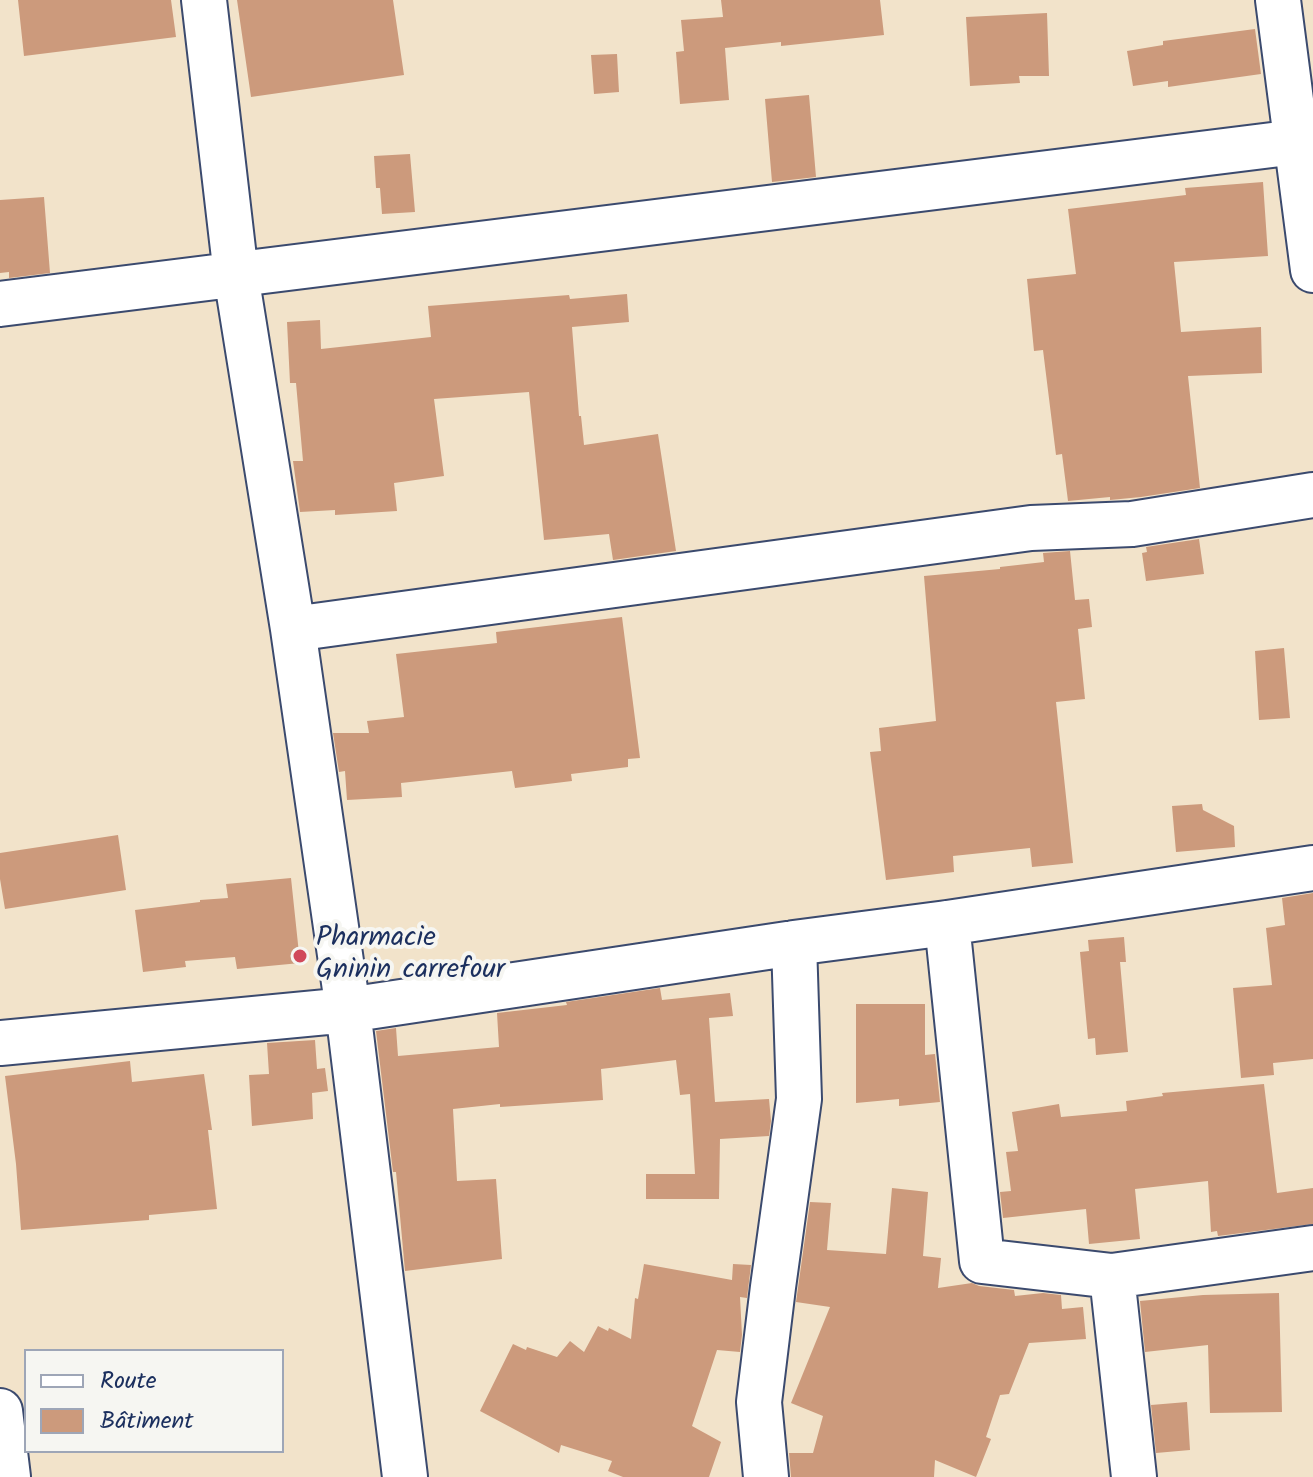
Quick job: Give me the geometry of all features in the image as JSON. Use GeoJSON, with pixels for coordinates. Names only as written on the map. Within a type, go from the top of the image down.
{"type":"FeatureCollection","features":[{"type":"Feature","properties":{"kind":"street"},"geometry":{"type":"LineString","coordinates":[[204,0],[236,275],[293,629],[348,1010],[405,1477]]}},
{"type":"Feature","properties":{"kind":"street"},"geometry":{"type":"LineString","coordinates":[[1278,0],[1313,270]]}},
{"type":"Feature","properties":{"kind":"street"},"geometry":{"type":"LineString","coordinates":[[0,304],[1296,142]]}},
{"type":"Feature","properties":{"kind":"street"},"geometry":{"type":"LineString","coordinates":[[293,629],[1031,528],[1132,524],[1313,495]]}},
{"type":"Feature","properties":{"kind":"street"},"geometry":{"type":"LineString","coordinates":[[0,1043],[348,1010],[1313,868]]}},
{"type":"Feature","properties":{"kind":"street"},"geometry":{"type":"LineString","coordinates":[[947,923],[982,1261],[1112,1276],[1313,1248]]}},
{"type":"Feature","properties":{"kind":"street"},"geometry":{"type":"LineString","coordinates":[[766,1477],[759,1402],[799,1099],[794,943]]}},
{"type":"Feature","properties":{"kind":"street"},"geometry":{"type":"LineString","coordinates":[[1112,1276],[1134,1477]]}},
{"type":"Feature","properties":{"kind":"street"},"geometry":{"type":"LineString","coordinates":[[0,1411],[8,1477]]}},
{"type":"Feature","properties":{"kind":"building"},"geometry":{"type":"Polygon","coordinates":[[[18,0],[171,0],[176,37],[24,56],[18,0]]]}},
{"type":"Feature","properties":{"kind":"building"},"geometry":{"type":"Polygon","coordinates":[[[237,0],[393,0],[404,75],[251,97],[237,0]]]}},
{"type":"Feature","properties":{"kind":"building"},"geometry":{"type":"Polygon","coordinates":[[[721,0],[880,0],[884,35],[781,46],[781,42],[725,48],[729,100],[680,104],[676,52],[684,51],[681,20],[723,17],[721,0]]]}},
{"type":"Feature","properties":{"kind":"building"},"geometry":{"type":"Polygon","coordinates":[[[1047,13],[1049,76],[1019,76],[1020,83],[970,86],[966,17],[1047,13]]]}},
{"type":"Feature","properties":{"kind":"building"},"geometry":{"type":"Polygon","coordinates":[[[1255,29],[1261,74],[1168,87],[1168,81],[1133,86],[1127,51],[1163,45],[1163,41],[1255,29]]]}},
{"type":"Feature","properties":{"kind":"building"},"geometry":{"type":"Polygon","coordinates":[[[617,54],[619,92],[594,94],[591,55],[617,54]]]}},
{"type":"Feature","properties":{"kind":"building"},"geometry":{"type":"Polygon","coordinates":[[[809,95],[816,177],[772,182],[765,99],[809,95]]]}},
{"type":"Feature","properties":{"kind":"building"},"geometry":{"type":"Polygon","coordinates":[[[410,154],[415,212],[382,214],[374,156],[410,154]]]}},
{"type":"Feature","properties":{"kind":"building"},"geometry":{"type":"Polygon","coordinates":[[[1263,182],[1268,256],[1174,262],[1181,332],[1261,327],[1262,373],[1188,376],[1200,488],[1141,497],[1068,501],[1062,454],[1056,455],[1043,350],[1034,351],[1027,279],[1076,274],[1068,209],[1186,195],[1185,188],[1263,182]]]}},
{"type":"Feature","properties":{"kind":"building"},"geometry":{"type":"Polygon","coordinates":[[[44,197],[50,273],[9,278],[9,272],[0,273],[0,200],[44,197]]]}},
{"type":"Feature","properties":{"kind":"building"},"geometry":{"type":"Polygon","coordinates":[[[627,294],[629,322],[572,327],[584,445],[658,434],[676,551],[613,560],[609,534],[544,540],[529,392],[434,399],[444,476],[394,483],[397,511],[335,515],[335,510],[300,512],[293,461],[303,461],[296,383],[290,383],[287,322],[320,320],[321,349],[431,337],[428,306],[569,295],[570,299],[627,294]]]}},
{"type":"Feature","properties":{"kind":"building"},"geometry":{"type":"Polygon","coordinates":[[[1199,539],[1204,574],[1146,581],[1142,553],[1147,552],[1146,547],[1199,539]]]}},
{"type":"Feature","properties":{"kind":"building"},"geometry":{"type":"Polygon","coordinates":[[[1070,551],[1075,600],[1089,599],[1092,627],[1078,629],[1085,699],[1056,702],[1073,863],[1032,867],[1030,848],[953,856],[954,872],[886,880],[870,752],[881,751],[879,728],[936,721],[924,576],[1044,562],[1043,553],[1070,551]]]}},
{"type":"Feature","properties":{"kind":"building"},"geometry":{"type":"Polygon","coordinates":[[[622,617],[640,758],[628,759],[628,767],[571,774],[572,781],[515,788],[512,771],[401,783],[402,797],[347,800],[345,771],[339,772],[333,733],[369,733],[367,721],[404,717],[396,654],[497,643],[496,632],[622,617]]]}},
{"type":"Feature","properties":{"kind":"building"},"geometry":{"type":"Polygon","coordinates":[[[1284,648],[1290,718],[1259,720],[1255,651],[1284,648]]]}},
{"type":"Feature","properties":{"kind":"building"},"geometry":{"type":"Polygon","coordinates":[[[1202,804],[1203,810],[1234,826],[1235,847],[1176,852],[1172,806],[1202,804]]]}},
{"type":"Feature","properties":{"kind":"building"},"geometry":{"type":"Polygon","coordinates":[[[118,835],[126,890],[5,909],[0,853],[118,835]]]}},
{"type":"Feature","properties":{"kind":"building"},"geometry":{"type":"Polygon","coordinates":[[[291,878],[300,963],[237,969],[235,957],[185,961],[186,967],[143,972],[135,910],[228,898],[226,884],[291,878]]]}},
{"type":"Feature","properties":{"kind":"building"},"geometry":{"type":"Polygon","coordinates":[[[1313,893],[1313,1059],[1273,1063],[1274,1075],[1241,1078],[1233,988],[1272,985],[1266,928],[1285,925],[1282,898],[1313,893]]]}},
{"type":"Feature","properties":{"kind":"building"},"geometry":{"type":"Polygon","coordinates":[[[1124,937],[1126,962],[1120,962],[1128,1052],[1096,1055],[1095,1038],[1088,1039],[1080,952],[1089,951],[1088,940],[1124,937]]]}},
{"type":"Feature","properties":{"kind":"building"},"geometry":{"type":"Polygon","coordinates":[[[660,988],[662,1000],[730,993],[733,1016],[709,1018],[715,1102],[769,1099],[769,1136],[720,1139],[719,1199],[646,1199],[646,1174],[695,1174],[690,1094],[680,1095],[676,1060],[601,1069],[603,1100],[453,1109],[457,1181],[496,1179],[502,1259],[405,1271],[396,1172],[393,1172],[376,1031],[396,1028],[398,1056],[499,1047],[497,1013],[567,1005],[566,1002],[660,988]]]}},
{"type":"Feature","properties":{"kind":"building"},"geometry":{"type":"Polygon","coordinates":[[[856,1004],[925,1004],[925,1055],[935,1054],[940,1102],[899,1106],[899,1099],[856,1103],[856,1004]]]}},
{"type":"Feature","properties":{"kind":"building"},"geometry":{"type":"Polygon","coordinates":[[[315,1040],[317,1069],[325,1068],[328,1091],[312,1093],[313,1119],[252,1126],[249,1075],[269,1074],[267,1043],[315,1040]]]}},
{"type":"Feature","properties":{"kind":"building"},"geometry":{"type":"Polygon","coordinates":[[[130,1061],[132,1082],[204,1074],[212,1130],[208,1130],[217,1209],[149,1215],[149,1220],[21,1230],[5,1076],[130,1061]]]}},
{"type":"Feature","properties":{"kind":"building"},"geometry":{"type":"Polygon","coordinates":[[[1264,1084],[1277,1193],[1313,1188],[1313,1224],[1218,1236],[1217,1231],[1211,1232],[1208,1181],[1135,1189],[1140,1239],[1089,1244],[1086,1209],[1003,1218],[1000,1192],[1011,1191],[1006,1152],[1018,1151],[1012,1112],[1059,1104],[1061,1117],[1127,1111],[1126,1101],[1163,1096],[1162,1093],[1264,1084]]]}},
{"type":"Feature","properties":{"kind":"building"},"geometry":{"type":"Polygon","coordinates":[[[892,1188],[928,1192],[923,1256],[941,1258],[938,1288],[972,1283],[1014,1290],[1015,1296],[1061,1295],[1062,1309],[1083,1307],[1086,1339],[1029,1343],[1009,1394],[1000,1395],[986,1437],[991,1439],[976,1477],[935,1460],[934,1477],[791,1477],[789,1453],[813,1453],[823,1416],[791,1403],[830,1307],[796,1302],[810,1202],[831,1203],[827,1250],[886,1254],[892,1188]]]}},
{"type":"Feature","properties":{"kind":"building"},"geometry":{"type":"Polygon","coordinates":[[[644,1264],[732,1280],[733,1264],[751,1265],[747,1298],[740,1297],[740,1352],[717,1350],[692,1426],[721,1442],[709,1477],[623,1477],[608,1471],[612,1461],[561,1445],[559,1453],[480,1411],[513,1344],[557,1357],[570,1341],[584,1352],[598,1326],[631,1339],[635,1298],[638,1299],[644,1264]]]}},
{"type":"Feature","properties":{"kind":"building"},"geometry":{"type":"Polygon","coordinates":[[[1279,1293],[1282,1412],[1210,1413],[1208,1345],[1145,1352],[1140,1301],[1279,1293]]]}},
{"type":"Feature","properties":{"kind":"building"},"geometry":{"type":"Polygon","coordinates":[[[1187,1402],[1190,1450],[1156,1453],[1151,1405],[1187,1402]]]}},
{"type":"Feature","properties":{"kind":"place","name":"Pharmacie Gninin carrefour"},"geometry":{"type":"Point","coordinates":[300,956]}}]}
